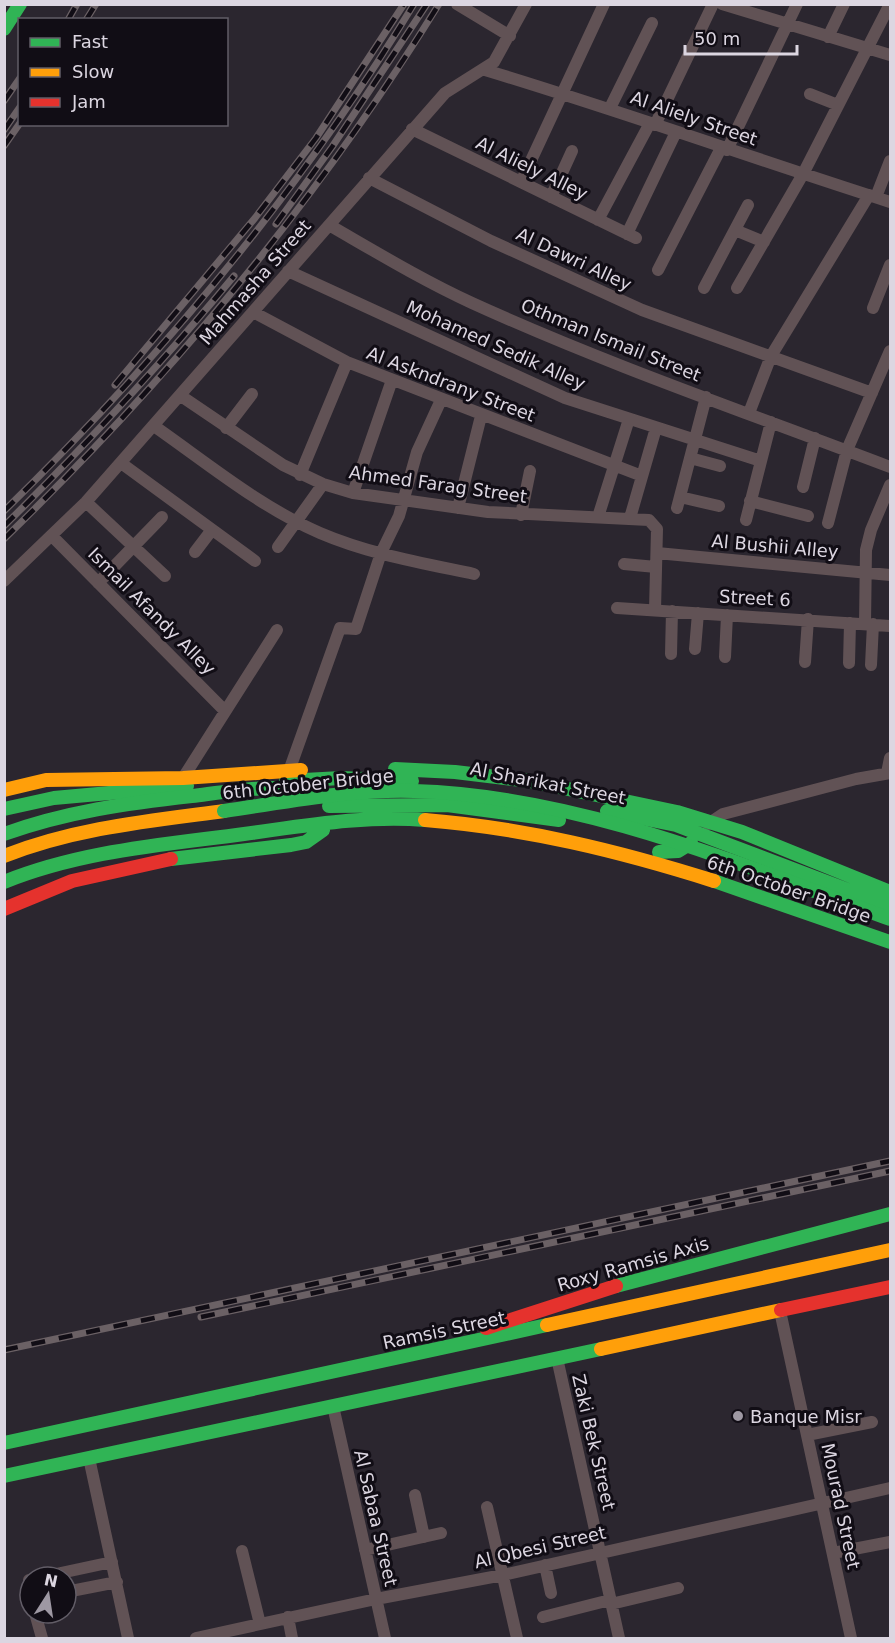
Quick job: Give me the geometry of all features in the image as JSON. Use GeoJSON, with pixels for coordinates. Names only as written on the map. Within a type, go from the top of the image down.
{"type":"FeatureCollection","features":[{"type":"Feature","properties":{"kind":"main road"},"geometry":{"type":"LineString","coordinates":[[4,29],[20,4]]}},
{"type":"Feature","properties":{"kind":"main road","name":"Al Sharikat Street"},"geometry":{"type":"LineString","coordinates":[[4,790],[46,780],[183,778],[289,771],[415,770],[494,776],[711,820],[891,892]]}},
{"type":"Feature","properties":{"kind":"main road","name":"Al Sharikat Street"},"geometry":{"type":"LineString","coordinates":[[4,809],[54,798],[341,778],[489,787],[676,825],[891,906]]}},
{"type":"Feature","properties":{"kind":"main road"},"geometry":{"type":"LineString","coordinates":[[245,783],[259,797],[287,808],[377,804],[447,805],[543,817],[657,841],[680,841],[701,834]]}},
{"type":"Feature","properties":{"kind":"main road"},"geometry":{"type":"LineString","coordinates":[[4,834],[63,815],[113,805],[232,790],[301,789],[326,798]]}},
{"type":"Feature","properties":{"kind":"main road","name":"6th October Bridge"},"geometry":{"type":"LineString","coordinates":[[4,856],[48,840],[88,830],[326,798],[413,791],[526,802],[648,834],[891,919]]}},
{"type":"Feature","properties":{"kind":"main road"},"geometry":{"type":"LineString","coordinates":[[4,871],[80,847],[140,835],[302,815],[384,810],[496,816],[594,834],[660,852],[891,932]]}},
{"type":"Feature","properties":{"kind":"main road","name":"6th October Bridge"},"geometry":{"type":"LineString","coordinates":[[4,882],[56,862],[95,853],[369,819],[417,819],[486,824],[544,834],[652,862],[891,942]]}},
{"type":"Feature","properties":{"kind":"main road"},"geometry":{"type":"LineString","coordinates":[[4,909],[56,886],[154,862],[306,842],[329,824]]}},
{"type":"Feature","properties":{"kind":"main road"},"geometry":{"type":"LineString","coordinates":[[660,852],[678,850],[701,834]]}},
{"type":"Feature","properties":{"kind":"main road"},"geometry":{"type":"LineString","coordinates":[[701,834],[698,852],[708,869]]}},
{"type":"Feature","properties":{"kind":"main road","name":"Roxy Ramsis Axis"},"geometry":{"type":"LineString","coordinates":[[390,1360],[623,1284],[891,1214]]}},
{"type":"Feature","properties":{"kind":"main road","name":"Ramsis Street"},"geometry":{"type":"LineString","coordinates":[[4,1443],[891,1250]]}},
{"type":"Feature","properties":{"kind":"main road"},"geometry":{"type":"LineString","coordinates":[[4,1476],[891,1287]]}},
{"type":"Feature","properties":{"kind":"street"},"geometry":{"type":"LineString","coordinates":[[457,4],[510,36]]}},
{"type":"Feature","properties":{"kind":"street","name":"Mahmasha Street"},"geometry":{"type":"LineString","coordinates":[[4,582],[53,537],[121,464],[445,93],[494,62],[526,4]]}},
{"type":"Feature","properties":{"kind":"street"},"geometry":{"type":"LineString","coordinates":[[521,182],[604,4]]}},
{"type":"Feature","properties":{"kind":"street"},"geometry":{"type":"LineString","coordinates":[[598,220],[652,124],[713,4]]}},
{"type":"Feature","properties":{"kind":"street"},"geometry":{"type":"LineString","coordinates":[[722,4],[891,55]]}},
{"type":"Feature","properties":{"kind":"street"},"geometry":{"type":"LineString","coordinates":[[658,270],[724,149],[796,4]]}},
{"type":"Feature","properties":{"kind":"street"},"geometry":{"type":"LineString","coordinates":[[828,37],[844,4]]}},
{"type":"Feature","properties":{"kind":"street"},"geometry":{"type":"LineString","coordinates":[[737,288],[803,174],[890,4]]}},
{"type":"Feature","properties":{"kind":"street"},"geometry":{"type":"LineString","coordinates":[[610,108],[652,23]]}},
{"type":"Feature","properties":{"kind":"street","name":"Al Aliely Street"},"geometry":{"type":"LineString","coordinates":[[484,70],[610,108],[724,149],[891,202]]}},
{"type":"Feature","properties":{"kind":"street"},"geometry":{"type":"LineString","coordinates":[[810,94],[838,105]]}},
{"type":"Feature","properties":{"kind":"street","name":"Al Aliely Alley"},"geometry":{"type":"LineString","coordinates":[[412,129],[631,236],[676,132]]}},
{"type":"Feature","properties":{"kind":"street"},"geometry":{"type":"LineString","coordinates":[[550,197],[572,151]]}},
{"type":"Feature","properties":{"kind":"street"},"geometry":{"type":"LineString","coordinates":[[748,413],[771,356],[872,196],[891,161]]}},
{"type":"Feature","properties":{"kind":"street","name":"Al Dawri Alley"},"geometry":{"type":"LineString","coordinates":[[369,178],[491,241],[642,310],[872,393]]}},
{"type":"Feature","properties":{"kind":"street"},"geometry":{"type":"LineString","coordinates":[[704,288],[748,205]]}},
{"type":"Feature","properties":{"kind":"street","name":"Othman Ismail Street"},"geometry":{"type":"LineString","coordinates":[[328,225],[427,281],[472,303],[599,357],[891,467]]}},
{"type":"Feature","properties":{"kind":"street"},"geometry":{"type":"LineString","coordinates":[[735,230],[764,243]]}},
{"type":"Feature","properties":{"kind":"street"},"geometry":{"type":"LineString","coordinates":[[873,308],[891,265]]}},
{"type":"Feature","properties":{"kind":"street","name":"Mohamed Sedik Alley"},"geometry":{"type":"LineString","coordinates":[[288,271],[566,398],[761,460]]}},
{"type":"Feature","properties":{"kind":"street","name":"Al Askndrany Street"},"geometry":{"type":"LineString","coordinates":[[253,312],[347,362],[481,416],[642,476]]}},
{"type":"Feature","properties":{"kind":"street"},"geometry":{"type":"LineString","coordinates":[[828,523],[847,450],[891,351]]}},
{"type":"Feature","properties":{"kind":"street"},"geometry":{"type":"LineString","coordinates":[[300,475],[347,362]]}},
{"type":"Feature","properties":{"kind":"street"},"geometry":{"type":"LineString","coordinates":[[353,493],[393,380]]}},
{"type":"Feature","properties":{"kind":"street"},"geometry":{"type":"LineString","coordinates":[[226,428],[252,394]]}},
{"type":"Feature","properties":{"kind":"street","name":"Ahmed Farag Street"},"geometry":{"type":"LineString","coordinates":[[181,396],[261,453],[300,475],[323,484],[353,493],[522,515],[645,519],[652,522],[657,529],[657,553]]}},
{"type":"Feature","properties":{"kind":"street"},"geometry":{"type":"LineString","coordinates":[[706,397],[679,502],[720,506]]}},
{"type":"Feature","properties":{"kind":"street"},"geometry":{"type":"LineString","coordinates":[[289,771],[340,628],[356,629],[381,554],[393,532],[405,500],[417,452],[441,400]]}},
{"type":"Feature","properties":{"kind":"street"},"geometry":{"type":"LineString","coordinates":[[458,508],[481,416]]}},
{"type":"Feature","properties":{"kind":"street"},"geometry":{"type":"LineString","coordinates":[[598,517],[629,419]]}},
{"type":"Feature","properties":{"kind":"street"},"geometry":{"type":"LineString","coordinates":[[746,520],[771,422]]}},
{"type":"Feature","properties":{"kind":"street"},"geometry":{"type":"LineString","coordinates":[[154,426],[261,501],[297,522],[349,544],[381,554],[474,574]]}},
{"type":"Feature","properties":{"kind":"street"},"geometry":{"type":"LineString","coordinates":[[630,518],[656,428]]}},
{"type":"Feature","properties":{"kind":"street"},"geometry":{"type":"LineString","coordinates":[[803,487],[815,438]]}},
{"type":"Feature","properties":{"kind":"street"},"geometry":{"type":"LineString","coordinates":[[690,458],[720,466]]}},
{"type":"Feature","properties":{"kind":"street"},"geometry":{"type":"LineString","coordinates":[[121,464],[255,561]]}},
{"type":"Feature","properties":{"kind":"street"},"geometry":{"type":"LineString","coordinates":[[522,515],[530,471]]}},
{"type":"Feature","properties":{"kind":"street"},"geometry":{"type":"LineString","coordinates":[[278,548],[323,484]]}},
{"type":"Feature","properties":{"kind":"street"},"geometry":{"type":"LineString","coordinates":[[871,665],[865,573],[868,540],[885,512],[891,485]]}},
{"type":"Feature","properties":{"kind":"street"},"geometry":{"type":"LineString","coordinates":[[750,501],[808,516]]}},
{"type":"Feature","properties":{"kind":"street"},"geometry":{"type":"LineString","coordinates":[[86,502],[165,576]]}},
{"type":"Feature","properties":{"kind":"street"},"geometry":{"type":"LineString","coordinates":[[98,583],[162,518]]}},
{"type":"Feature","properties":{"kind":"street"},"geometry":{"type":"LineString","coordinates":[[195,552],[211,531]]}},
{"type":"Feature","properties":{"kind":"street","name":"Ismail Afandy Alley"},"geometry":{"type":"LineString","coordinates":[[53,537],[225,711]]}},
{"type":"Feature","properties":{"kind":"street"},"geometry":{"type":"LineString","coordinates":[[655,610],[657,553]]}},
{"type":"Feature","properties":{"kind":"street","name":"Al Bushii Alley"},"geometry":{"type":"LineString","coordinates":[[657,553],[891,575]]}},
{"type":"Feature","properties":{"kind":"street"},"geometry":{"type":"LineString","coordinates":[[624,564],[656,567]]}},
{"type":"Feature","properties":{"kind":"street","name":"Street 6"},"geometry":{"type":"LineString","coordinates":[[617,608],[891,626]]}},
{"type":"Feature","properties":{"kind":"street"},"geometry":{"type":"LineString","coordinates":[[671,654],[672,611]]}},
{"type":"Feature","properties":{"kind":"street"},"geometry":{"type":"LineString","coordinates":[[695,649],[698,613]]}},
{"type":"Feature","properties":{"kind":"street"},"geometry":{"type":"LineString","coordinates":[[725,657],[727,615]]}},
{"type":"Feature","properties":{"kind":"street"},"geometry":{"type":"LineString","coordinates":[[805,662],[808,620]]}},
{"type":"Feature","properties":{"kind":"street"},"geometry":{"type":"LineString","coordinates":[[849,663],[850,623]]}},
{"type":"Feature","properties":{"kind":"street"},"geometry":{"type":"LineString","coordinates":[[183,778],[277,630]]}},
{"type":"Feature","properties":{"kind":"street"},"geometry":{"type":"LineString","coordinates":[[701,834],[711,820],[723,814],[834,784],[889,773],[891,758]]}},
{"type":"Feature","properties":{"kind":"street","name":"Mourad Street"},"geometry":{"type":"LineString","coordinates":[[780,1311],[850,1638]]}},
{"type":"Feature","properties":{"kind":"street","name":"Zaki Bek Street"},"geometry":{"type":"LineString","coordinates":[[557,1358],[619,1638]]}},
{"type":"Feature","properties":{"kind":"street","name":"Al Sabaa Street"},"geometry":{"type":"LineString","coordinates":[[333,1406],[384,1638]]}},
{"type":"Feature","properties":{"kind":"street"},"geometry":{"type":"LineString","coordinates":[[807,1436],[872,1422]]}},
{"type":"Feature","properties":{"kind":"street"},"geometry":{"type":"LineString","coordinates":[[89,1458],[128,1638]]}},
{"type":"Feature","properties":{"kind":"street","name":"Al Qbesi Street"},"geometry":{"type":"LineString","coordinates":[[196,1638],[231,1635],[288,1617],[503,1575],[891,1488]]}},
{"type":"Feature","properties":{"kind":"street"},"geometry":{"type":"LineString","coordinates":[[415,1495],[424,1537]]}},
{"type":"Feature","properties":{"kind":"street"},"geometry":{"type":"LineString","coordinates":[[487,1507],[517,1638]]}},
{"type":"Feature","properties":{"kind":"street"},"geometry":{"type":"LineString","coordinates":[[365,1550],[441,1533]]}},
{"type":"Feature","properties":{"kind":"street"},"geometry":{"type":"LineString","coordinates":[[833,1553],[891,1542]]}},
{"type":"Feature","properties":{"kind":"street"},"geometry":{"type":"LineString","coordinates":[[242,1551],[260,1624]]}},
{"type":"Feature","properties":{"kind":"street"},"geometry":{"type":"LineString","coordinates":[[78,1569],[112,1562]]}},
{"type":"Feature","properties":{"kind":"street"},"geometry":{"type":"LineString","coordinates":[[545,1565],[551,1593]]}},
{"type":"Feature","properties":{"kind":"street"},"geometry":{"type":"LineString","coordinates":[[78,1590],[117,1582]]}},
{"type":"Feature","properties":{"kind":"street"},"geometry":{"type":"LineString","coordinates":[[543,1617],[678,1588]]}},
{"type":"Feature","properties":{"kind":"street"},"geometry":{"type":"LineString","coordinates":[[288,1617],[292,1638]]}},
{"type":"Feature","properties":{"kind":"railway"},"geometry":{"type":"LineString","coordinates":[[69,18],[77,4]]}},
{"type":"Feature","properties":{"kind":"railway"},"geometry":{"type":"LineString","coordinates":[[87,18],[96,4]]}},
{"type":"Feature","properties":{"kind":"railway"},"geometry":{"type":"LineString","coordinates":[[115,385],[255,218],[316,138],[404,4]]}},
{"type":"Feature","properties":{"kind":"railway"},"geometry":{"type":"LineString","coordinates":[[4,511],[118,394],[225,270],[324,140],[414,4]]}},
{"type":"Feature","properties":{"kind":"railway"},"geometry":{"type":"LineString","coordinates":[[276,224],[332,147],[427,4]]}},
{"type":"Feature","properties":{"kind":"railway"},"geometry":{"type":"LineString","coordinates":[[4,539],[125,415],[238,285],[343,148],[439,4]]}},
{"type":"Feature","properties":{"kind":"railway"},"geometry":{"type":"LineString","coordinates":[[4,101],[18,81]]}},
{"type":"Feature","properties":{"kind":"railway"},"geometry":{"type":"LineString","coordinates":[[4,130],[18,110]]}},
{"type":"Feature","properties":{"kind":"railway"},"geometry":{"type":"LineString","coordinates":[[4,146],[18,126]]}},
{"type":"Feature","properties":{"kind":"railway"},"geometry":{"type":"LineString","coordinates":[[4,526],[122,404],[234,276]]}},
{"type":"Feature","properties":{"kind":"railway"},"geometry":{"type":"LineString","coordinates":[[4,1350],[890,1161]]}},
{"type":"Feature","properties":{"kind":"railway"},"geometry":{"type":"LineString","coordinates":[[201,1317],[890,1171]]}},
{"type":"Feature","properties":{"kind":"traffic: fast"},"geometry":{"type":"LineString","coordinates":[[4,29],[20,4]]}},
{"type":"Feature","properties":{"kind":"traffic: fast"},"geometry":{"type":"LineString","coordinates":[[395,769],[455,772],[530,781],[677,812],[742,832],[890,892]]}},
{"type":"Feature","properties":{"kind":"traffic: fast"},"geometry":{"type":"LineString","coordinates":[[286,781],[341,778],[412,781]]}},
{"type":"Feature","properties":{"kind":"traffic: fast"},"geometry":{"type":"LineString","coordinates":[[4,809],[54,798],[187,786]]}},
{"type":"Feature","properties":{"kind":"traffic: fast"},"geometry":{"type":"LineString","coordinates":[[4,834],[73,814],[144,802],[252,789],[281,788],[311,791]]}},
{"type":"Feature","properties":{"kind":"traffic: fast"},"geometry":{"type":"LineString","coordinates":[[224,811],[319,797],[390,791],[476,796],[537,805],[597,819],[715,855],[890,919]]}},
{"type":"Feature","properties":{"kind":"traffic: fast"},"geometry":{"type":"LineString","coordinates":[[329,806],[447,805],[559,820]]}},
{"type":"Feature","properties":{"kind":"traffic: fast"},"geometry":{"type":"LineString","coordinates":[[607,811],[676,825],[890,906]]}},
{"type":"Feature","properties":{"kind":"traffic: fast"},"geometry":{"type":"LineString","coordinates":[[4,882],[62,863],[122,850],[334,822],[380,819],[425,820]]}},
{"type":"Feature","properties":{"kind":"traffic: fast"},"geometry":{"type":"LineString","coordinates":[[171,859],[291,845],[306,842],[323,830]]}},
{"type":"Feature","properties":{"kind":"traffic: fast"},"geometry":{"type":"LineString","coordinates":[[659,852],[678,851],[691,843]]}},
{"type":"Feature","properties":{"kind":"traffic: fast"},"geometry":{"type":"LineString","coordinates":[[714,881],[890,942]]}},
{"type":"Feature","properties":{"kind":"traffic: fast"},"geometry":{"type":"LineString","coordinates":[[616,1286],[890,1214]]}},
{"type":"Feature","properties":{"kind":"traffic: fast"},"geometry":{"type":"LineString","coordinates":[[4,1443],[547,1325]]}},
{"type":"Feature","properties":{"kind":"traffic: fast"},"geometry":{"type":"LineString","coordinates":[[4,1476],[601,1349]]}},
{"type":"Feature","properties":{"kind":"traffic: slow"},"geometry":{"type":"LineString","coordinates":[[4,790],[46,780],[183,778],[301,770]]}},
{"type":"Feature","properties":{"kind":"traffic: slow"},"geometry":{"type":"LineString","coordinates":[[4,856],[31,846],[85,832],[224,811]]}},
{"type":"Feature","properties":{"kind":"traffic: slow"},"geometry":{"type":"LineString","coordinates":[[425,820],[499,829],[571,842],[714,881]]}},
{"type":"Feature","properties":{"kind":"traffic: slow"},"geometry":{"type":"LineString","coordinates":[[547,1325],[890,1250]]}},
{"type":"Feature","properties":{"kind":"traffic: slow"},"geometry":{"type":"LineString","coordinates":[[601,1349],[781,1310]]}},
{"type":"Feature","properties":{"kind":"traffic: jam"},"geometry":{"type":"LineString","coordinates":[[4,909],[72,881],[171,859]]}},
{"type":"Feature","properties":{"kind":"traffic: jam"},"geometry":{"type":"LineString","coordinates":[[486,1328],[616,1286]]}},
{"type":"Feature","properties":{"kind":"traffic: jam"},"geometry":{"type":"LineString","coordinates":[[781,1310],[890,1287]]}},
{"type":"Feature","properties":{"kind":"place","name":"Banque Misr"},"geometry":{"type":"Point","coordinates":[738,1416]}}]}
